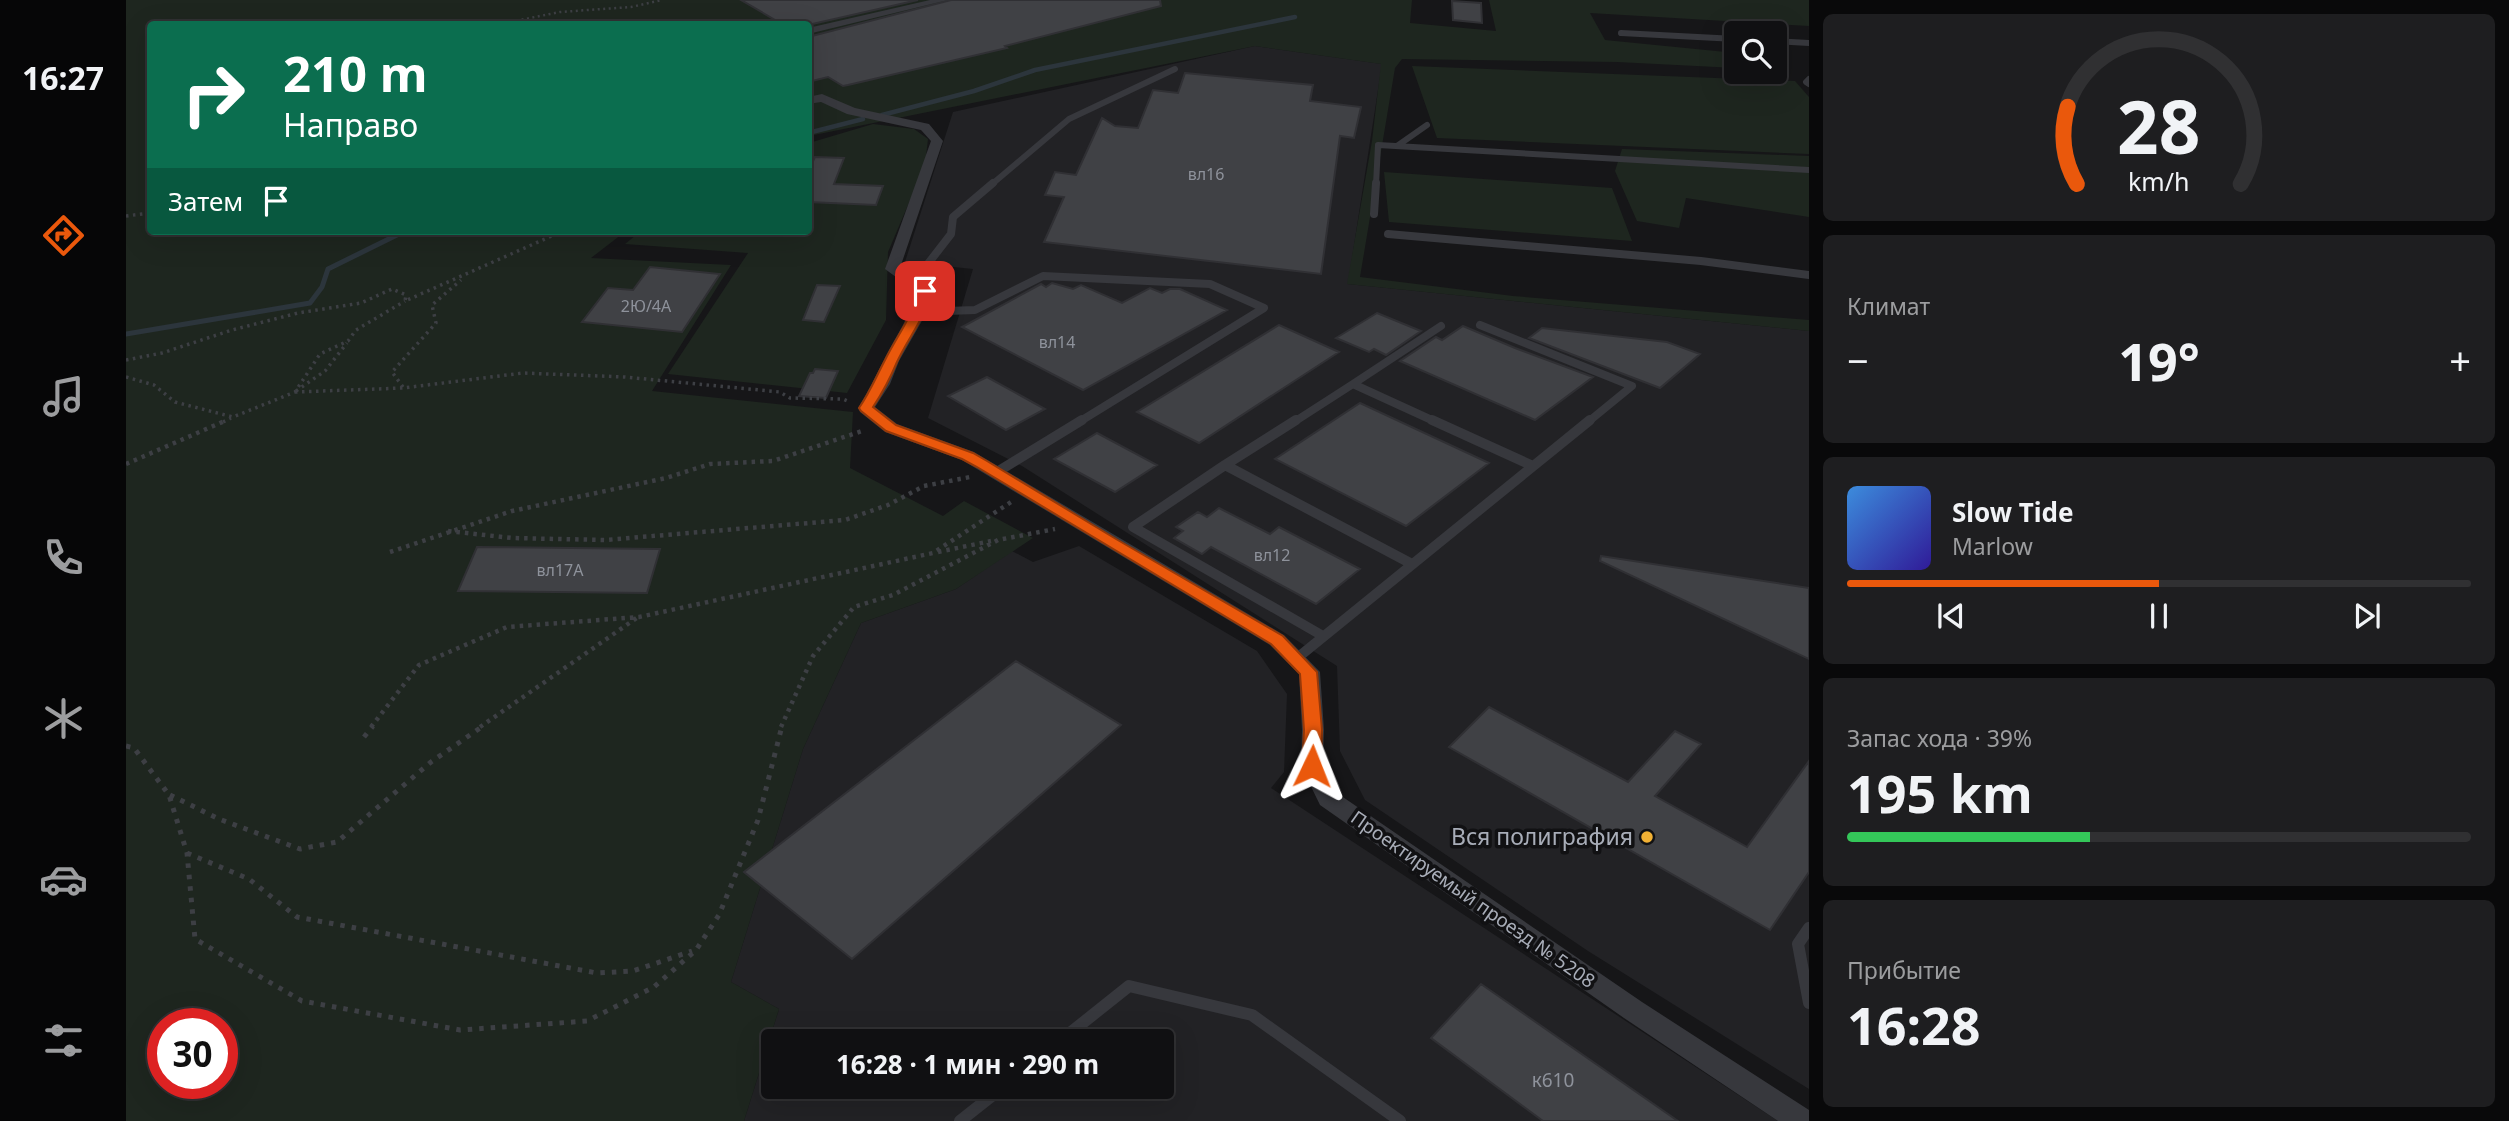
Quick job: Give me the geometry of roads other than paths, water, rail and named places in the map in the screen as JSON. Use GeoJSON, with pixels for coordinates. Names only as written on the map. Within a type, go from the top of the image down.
{"type":"FeatureCollection","features":[{"type":"Feature","properties":{"kind":"street"},"geometry":{"type":"LineString","coordinates":[[812,30],[943,0]]}},
{"type":"Feature","properties":{"kind":"street"},"geometry":{"type":"LineString","coordinates":[[812,99],[822,98],[851,111],[925,127],[937,141],[892,269],[925,291]]}},
{"type":"Feature","properties":{"kind":"street"},"geometry":{"type":"LineString","coordinates":[[919,312],[925,291],[927,265]]}},
{"type":"Feature","properties":{"kind":"street","name":"Проектируемый проезд № 5208"},"geometry":{"type":"LineString","coordinates":[[919,312],[891,361],[883,384],[866,408],[891,428],[968,456],[997,472],[1277,640],[1308,672],[1313,730],[1312,766],[1328,799],[1633,1010],[1802,1121]]}},
{"type":"Feature","properties":{"kind":"lane"},"geometry":{"type":"LineString","coordinates":[[1621,33],[1724,38]]}},
{"type":"Feature","properties":{"kind":"lane"},"geometry":{"type":"LineString","coordinates":[[1787,42],[1809,43]]}},
{"type":"Feature","properties":{"kind":"lane"},"geometry":{"type":"LineString","coordinates":[[927,265],[951,234],[953,217],[1069,119],[1175,69]]}},
{"type":"Feature","properties":{"kind":"lane"},"geometry":{"type":"LineString","coordinates":[[1396,146],[1427,125]]}},
{"type":"Feature","properties":{"kind":"lane"},"geometry":{"type":"LineString","coordinates":[[1374,214],[1378,145],[1809,170]]}},
{"type":"Feature","properties":{"kind":"lane"},"geometry":{"type":"LineString","coordinates":[[1388,234],[1701,261],[1809,275]]}},
{"type":"Feature","properties":{"kind":"lane"},"geometry":{"type":"LineString","coordinates":[[919,312],[975,310],[1043,276],[1210,284],[1264,308],[997,472]]}},
{"type":"Feature","properties":{"kind":"lane"},"geometry":{"type":"LineString","coordinates":[[1296,659],[1632,386],[1480,325]]}},
{"type":"Feature","properties":{"kind":"lane"},"geometry":{"type":"LineString","coordinates":[[1323,636],[1133,527],[1441,326]]}},
{"type":"Feature","properties":{"kind":"lane"},"geometry":{"type":"LineString","coordinates":[[1353,384],[1532,466]]}},
{"type":"Feature","properties":{"kind":"lane"},"geometry":{"type":"LineString","coordinates":[[1226,465],[1412,564]]}},
{"type":"Feature","properties":{"kind":"lane"},"geometry":{"type":"LineString","coordinates":[[1809,928],[1798,944],[1809,1003]]}},
{"type":"Feature","properties":{"kind":"lane"},"geometry":{"type":"LineString","coordinates":[[1075,1029],[1129,986],[1252,1015],[1399,1121]]}},
{"type":"Feature","properties":{"kind":"lane"},"geometry":{"type":"LineString","coordinates":[[960,1121],[988,1099]]}},
{"type":"Feature","properties":{"kind":"waterway"},"geometry":{"type":"LineString","coordinates":[[882,115],[974,91],[1035,70],[1295,17]]}},
{"type":"Feature","properties":{"kind":"waterway"},"geometry":{"type":"LineString","coordinates":[[812,132],[863,119]]}},
{"type":"Feature","properties":{"kind":"waterway"},"geometry":{"type":"LineString","coordinates":[[126,334],[310,303],[322,287],[328,269],[397,235]]}},
{"type":"Feature","properties":{"kind":"place","name":"Вся полиграфия"},"geometry":{"type":"Point","coordinates":[1647,837]}}]}
